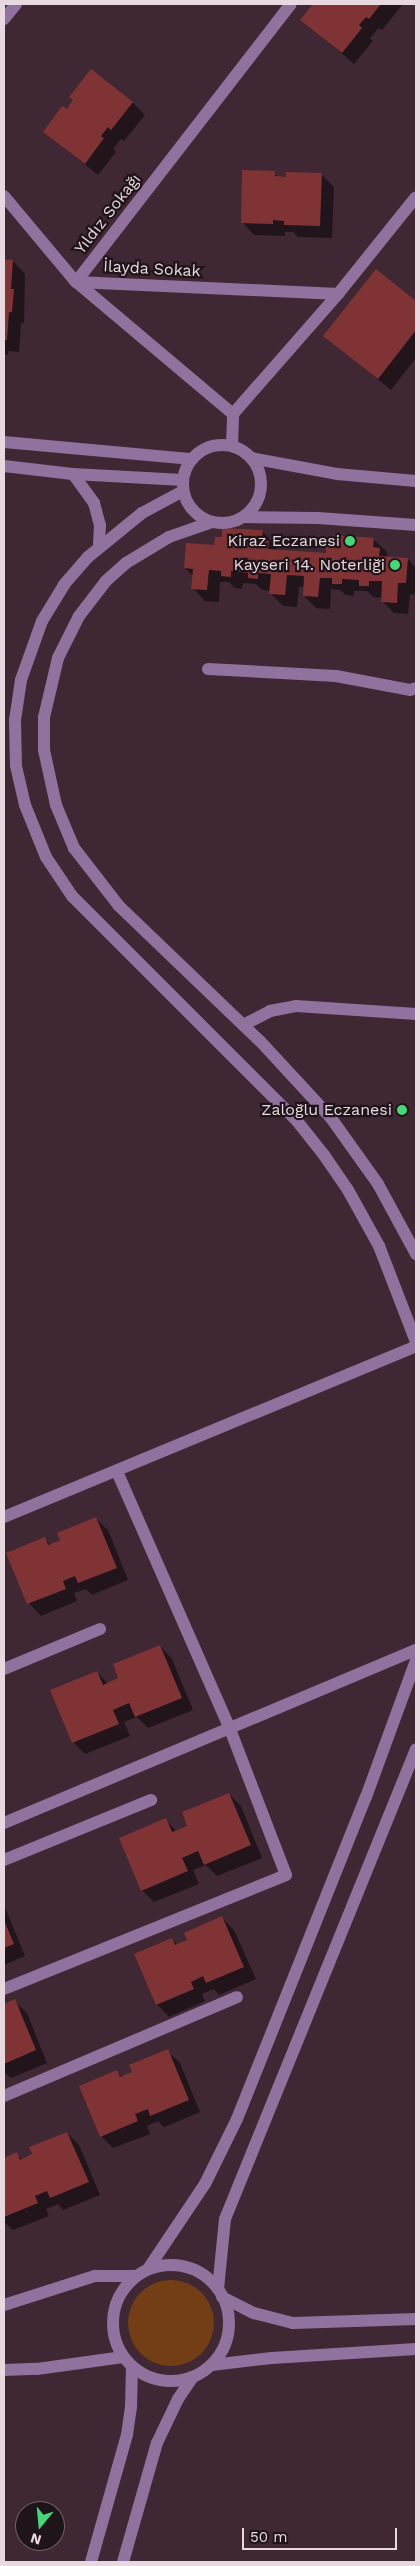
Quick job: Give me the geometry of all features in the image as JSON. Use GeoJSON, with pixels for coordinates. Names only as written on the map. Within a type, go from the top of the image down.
{"type":"FeatureCollection","features":[{"type":"Feature","properties":{"kind":"street"},"geometry":{"type":"LineString","coordinates":[[4,19],[16,4]]}},
{"type":"Feature","properties":{"kind":"street","name":"Yıldız Sokağı"},"geometry":{"type":"LineString","coordinates":[[76,282],[291,4]]}},
{"type":"Feature","properties":{"kind":"street"},"geometry":{"type":"LineString","coordinates":[[4,196],[76,282],[233,414]]}},
{"type":"Feature","properties":{"kind":"street"},"geometry":{"type":"LineString","coordinates":[[232,446],[233,414],[338,294],[416,197]]}},
{"type":"Feature","properties":{"kind":"street","name":"İlayda Sokak"},"geometry":{"type":"LineString","coordinates":[[76,282],[338,294]]}},
{"type":"Feature","properties":{"kind":"street"},"geometry":{"type":"LineString","coordinates":[[4,442],[192,459]]}},
{"type":"Feature","properties":{"kind":"street"},"geometry":{"type":"LineString","coordinates":[[416,1254],[378,1184],[356,1150],[331,1118],[243,1025],[119,906],[74,848],[56,805],[44,750],[43,733],[47,697],[58,658],[67,636],[91,597],[116,571],[148,548],[176,534],[212,522],[234,522],[244,517],[256,504],[261,489],[258,467],[251,458],[232,446],[210,447],[192,459],[183,485],[142,513],[99,547],[77,568],[52,603],[34,639],[21,680],[15,720],[16,756],[20,786],[34,831],[46,857],[72,896],[296,1121],[324,1155],[348,1190],[379,1246],[416,1342]]}},
{"type":"Feature","properties":{"kind":"street"},"geometry":{"type":"LineString","coordinates":[[251,458],[337,474],[416,481]]}},
{"type":"Feature","properties":{"kind":"street"},"geometry":{"type":"LineString","coordinates":[[4,466],[183,485]]}},
{"type":"Feature","properties":{"kind":"street"},"geometry":{"type":"LineString","coordinates":[[73,474],[94,503],[100,525],[99,547]]}},
{"type":"Feature","properties":{"kind":"street"},"geometry":{"type":"LineString","coordinates":[[183,485],[193,510],[212,522]]}},
{"type":"Feature","properties":{"kind":"street"},"geometry":{"type":"LineString","coordinates":[[244,517],[318,518],[416,525]]}},
{"type":"Feature","properties":{"kind":"street"},"geometry":{"type":"LineString","coordinates":[[208,669],[336,676],[410,690],[416,688]]}},
{"type":"Feature","properties":{"kind":"street"},"geometry":{"type":"LineString","coordinates":[[243,1025],[270,1012],[296,1006],[416,1014]]}},
{"type":"Feature","properties":{"kind":"street"},"geometry":{"type":"LineString","coordinates":[[4,1517],[416,1346]]}},
{"type":"Feature","properties":{"kind":"street"},"geometry":{"type":"LineString","coordinates":[[4,1989],[286,1875],[230,1729],[117,1471]]}},
{"type":"Feature","properties":{"kind":"street"},"geometry":{"type":"LineString","coordinates":[[4,1669],[100,1629]]}},
{"type":"Feature","properties":{"kind":"street"},"geometry":{"type":"LineString","coordinates":[[4,1823],[416,1650]]}},
{"type":"Feature","properties":{"kind":"street"},"geometry":{"type":"LineString","coordinates":[[148,2270],[205,2184],[237,2119],[366,1797],[416,1660]]}},
{"type":"Feature","properties":{"kind":"street"},"geometry":{"type":"LineString","coordinates":[[4,2370],[128,2362],[155,2380],[168,2382],[193,2377],[212,2365],[222,2352],[229,2327],[228,2313],[220,2293],[226,2219],[416,1749]]}},
{"type":"Feature","properties":{"kind":"street"},"geometry":{"type":"LineString","coordinates":[[4,1860],[151,1800]]}},
{"type":"Feature","properties":{"kind":"street"},"geometry":{"type":"LineString","coordinates":[[4,2096],[237,1997]]}},
{"type":"Feature","properties":{"kind":"street"},"geometry":{"type":"LineString","coordinates":[[91,2562],[127,2435],[131,2407],[128,2362],[113,2333],[112,2320],[119,2295],[136,2276],[148,2270],[174,2265],[186,2267],[204,2276],[220,2293],[254,2314],[293,2323],[416,2319]]}},
{"type":"Feature","properties":{"kind":"street"},"geometry":{"type":"LineString","coordinates":[[4,2305],[95,2276],[136,2276]]}},
{"type":"Feature","properties":{"kind":"street"},"geometry":{"type":"LineString","coordinates":[[212,2365],[272,2358],[416,2349]]}},
{"type":"Feature","properties":{"kind":"street"},"geometry":{"type":"LineString","coordinates":[[122,2562],[157,2443],[178,2399],[193,2377]]}},
{"type":"Feature","properties":{"kind":"shaded area"},"geometry":{"type":"Polygon","coordinates":[[[171,2280],[187,2284],[201,2293],[210,2307],[214,2323],[210,2339],[201,2353],[187,2362],[171,2366],[155,2362],[141,2353],[132,2339],[128,2323],[132,2307],[141,2293],[155,2284],[171,2280]]]}},
{"type":"Feature","properties":{"kind":"building"},"geometry":{"type":"Polygon","coordinates":[[[313,4],[381,4],[369,19],[366,17],[359,25],[362,28],[342,53],[300,20],[313,4]]]}},
{"type":"Feature","properties":{"kind":"building"},"geometry":{"type":"Polygon","coordinates":[[[91,69],[133,102],[111,130],[108,127],[101,136],[104,138],[85,164],[43,132],[62,106],[67,109],[73,100],[69,97],[91,69]]]}},
{"type":"Feature","properties":{"kind":"building"},"geometry":{"type":"Polygon","coordinates":[[[242,170],[275,171],[275,176],[286,177],[286,172],[322,173],[320,226],[284,225],[284,221],[273,220],[273,224],[241,223],[242,170]]]}},
{"type":"Feature","properties":{"kind":"building"},"geometry":{"type":"Polygon","coordinates":[[[4,259],[13,260],[11,289],[14,289],[12,312],[9,312],[7,340],[4,340],[4,259]]]}},
{"type":"Feature","properties":{"kind":"building"},"geometry":{"type":"Polygon","coordinates":[[[376,269],[416,301],[416,330],[378,379],[323,336],[376,269]]]}},
{"type":"Feature","properties":{"kind":"building"},"geometry":{"type":"Polygon","coordinates":[[[222,528],[263,530],[262,540],[269,541],[268,549],[326,553],[326,545],[333,545],[333,535],[374,538],[373,547],[380,548],[379,556],[408,558],[406,583],[398,583],[397,603],[381,602],[382,581],[369,581],[369,586],[359,586],[359,580],[342,579],[342,584],[332,584],[332,578],[320,578],[318,597],[303,596],[304,576],[287,575],[285,595],[269,594],[271,574],[258,573],[258,579],[248,578],[248,573],[231,571],[231,577],[221,576],[221,571],[209,570],[207,590],[191,589],[193,569],[184,568],[186,543],[214,545],[215,537],[222,537],[222,528]]]}},
{"type":"Feature","properties":{"kind":"building"},"geometry":{"type":"Polygon","coordinates":[[[96,1517],[117,1568],[78,1583],[75,1576],[63,1581],[66,1589],[27,1604],[6,1553],[45,1537],[48,1545],[60,1540],[57,1533],[96,1517]]]}},
{"type":"Feature","properties":{"kind":"building"},"geometry":{"type":"Polygon","coordinates":[[[160,1645],[182,1698],[135,1717],[129,1703],[113,1710],[119,1724],[72,1743],[50,1690],[97,1671],[103,1685],[118,1678],[113,1664],[160,1645]]]}},
{"type":"Feature","properties":{"kind":"building"},"geometry":{"type":"Polygon","coordinates":[[[229,1793],[251,1845],[204,1865],[198,1851],[182,1858],[188,1871],[141,1891],[119,1838],[166,1818],[172,1832],[187,1826],[182,1812],[229,1793]]]}},
{"type":"Feature","properties":{"kind":"building"},"geometry":{"type":"Polygon","coordinates":[[[222,1916],[244,1967],[206,1983],[203,1976],[191,1982],[194,1989],[156,2005],[134,1954],[172,1938],[175,1945],[187,1940],[184,1933],[222,1916]]]}},
{"type":"Feature","properties":{"kind":"building"},"geometry":{"type":"Polygon","coordinates":[[[4,1920],[14,1944],[4,1948],[4,1920]]]}},
{"type":"Feature","properties":{"kind":"building"},"geometry":{"type":"Polygon","coordinates":[[[15,1999],[36,2050],[4,2064],[4,2004],[15,1999]]]}},
{"type":"Feature","properties":{"kind":"building"},"geometry":{"type":"Polygon","coordinates":[[[168,2049],[189,2100],[150,2116],[148,2109],[135,2114],[138,2121],[100,2137],[79,2086],[117,2070],[120,2077],[132,2072],[129,2065],[168,2049]]]}},
{"type":"Feature","properties":{"kind":"building"},"geometry":{"type":"Polygon","coordinates":[[[67,2132],[89,2182],[50,2198],[47,2191],[35,2196],[38,2203],[4,2217],[4,2158],[17,2152],[20,2160],[32,2154],[29,2147],[67,2132]]]}},
{"type":"Feature","properties":{"kind":"place","name":"Kiraz Eczanesi"},"geometry":{"type":"Point","coordinates":[350,541]}},
{"type":"Feature","properties":{"kind":"place","name":"Kayseri 14. Noterliği"},"geometry":{"type":"Point","coordinates":[395,565]}},
{"type":"Feature","properties":{"kind":"place","name":"Zaloğlu Eczanesi"},"geometry":{"type":"Point","coordinates":[402,1110]}}]}
